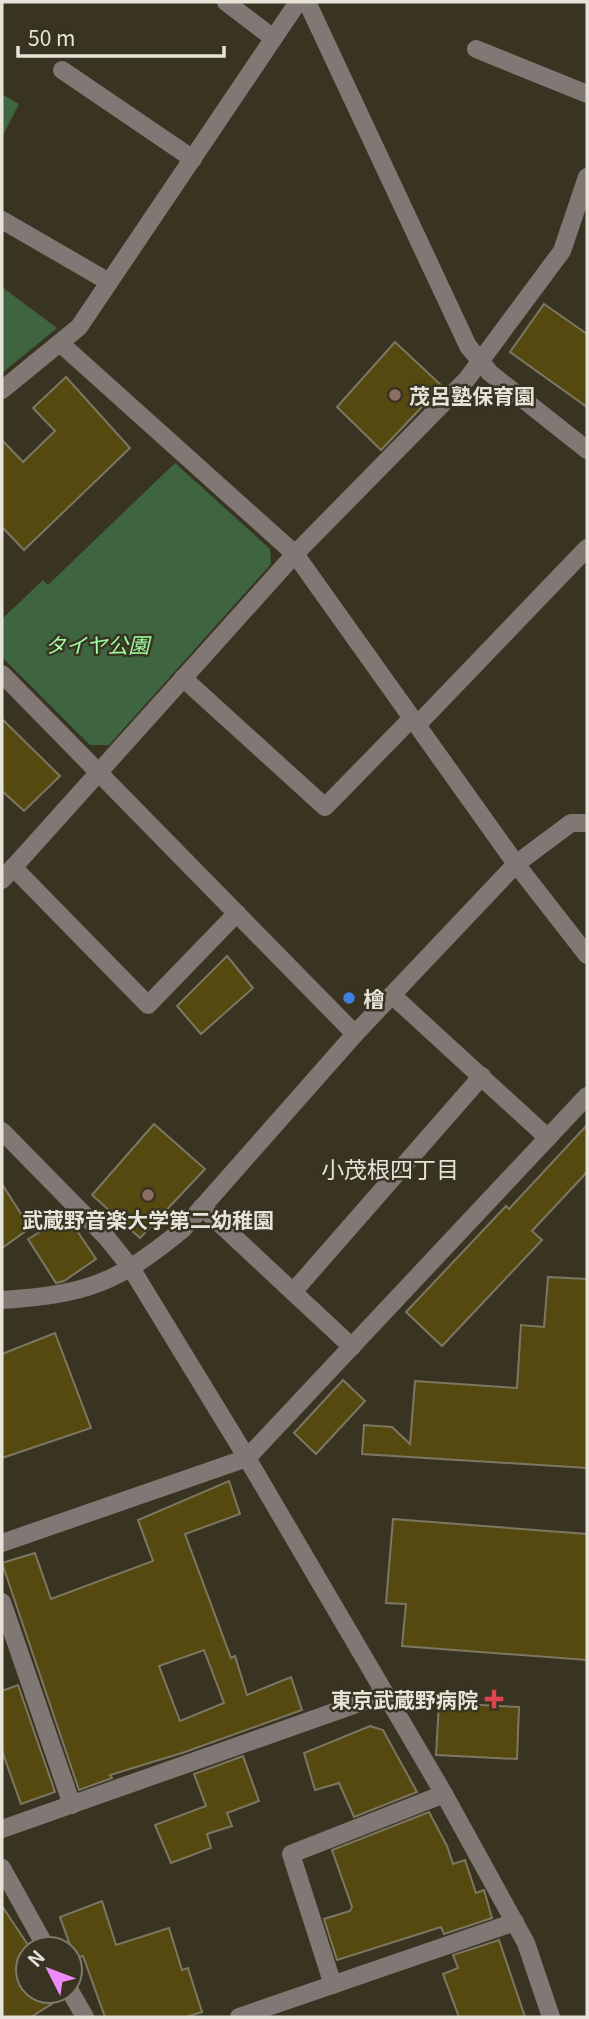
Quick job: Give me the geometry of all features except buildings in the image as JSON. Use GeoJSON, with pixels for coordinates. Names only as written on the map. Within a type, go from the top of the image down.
{"type":"FeatureCollection","features":[{"type":"Feature","properties":{"kind":"street"},"geometry":{"type":"LineString","coordinates":[[226,2],[273,38]]}},
{"type":"Feature","properties":{"kind":"street"},"geometry":{"type":"LineString","coordinates":[[2,390],[79,327],[298,2]]}},
{"type":"Feature","properties":{"kind":"street"},"geometry":{"type":"LineString","coordinates":[[307,2],[468,346],[480,362],[587,450]]}},
{"type":"Feature","properties":{"kind":"street"},"geometry":{"type":"LineString","coordinates":[[476,49],[587,94]]}},
{"type":"Feature","properties":{"kind":"street"},"geometry":{"type":"LineString","coordinates":[[62,70],[193,159]]}},
{"type":"Feature","properties":{"kind":"street"},"geometry":{"type":"LineString","coordinates":[[237,913],[148,1005],[7,874],[295,554],[480,362],[562,251],[585,189]]}},
{"type":"Feature","properties":{"kind":"street"},"geometry":{"type":"LineString","coordinates":[[2,220],[109,282]]}},
{"type":"Feature","properties":{"kind":"street"},"geometry":{"type":"LineString","coordinates":[[60,343],[295,554],[516,864],[587,955]]}},
{"type":"Feature","properties":{"kind":"street"},"geometry":{"type":"LineString","coordinates":[[183,678],[325,807],[587,548]]}},
{"type":"Feature","properties":{"kind":"street"},"geometry":{"type":"LineString","coordinates":[[2,674],[355,1034]]}},
{"type":"Feature","properties":{"kind":"street"},"geometry":{"type":"LineString","coordinates":[[2,1300],[76,1291],[107,1282],[131,1269],[183,1229],[355,1034],[516,864],[571,823],[587,823]]}},
{"type":"Feature","properties":{"kind":"street"},"geometry":{"type":"LineString","coordinates":[[392,995],[548,1138]]}},
{"type":"Feature","properties":{"kind":"street"},"geometry":{"type":"LineString","coordinates":[[293,1292],[482,1076]]}},
{"type":"Feature","properties":{"kind":"street"},"geometry":{"type":"LineString","coordinates":[[2,1543],[247,1458],[587,1096]]}},
{"type":"Feature","properties":{"kind":"street"},"geometry":{"type":"LineString","coordinates":[[2,1131],[107,1238],[131,1269],[247,1458],[444,1794],[526,1942],[551,2017]]}},
{"type":"Feature","properties":{"kind":"street"},"geometry":{"type":"LineString","coordinates":[[202,1207],[352,1347]]}},
{"type":"Feature","properties":{"kind":"street"},"geometry":{"type":"LineString","coordinates":[[2,1602],[72,1805]]}},
{"type":"Feature","properties":{"kind":"street"},"geometry":{"type":"LineString","coordinates":[[2,1829],[385,1694]]}},
{"type":"Feature","properties":{"kind":"street"},"geometry":{"type":"LineString","coordinates":[[333,1985],[291,1854],[444,1794]]}},
{"type":"Feature","properties":{"kind":"street"},"geometry":{"type":"LineString","coordinates":[[2,1868],[39,1935]]}},
{"type":"Feature","properties":{"kind":"street"},"geometry":{"type":"LineString","coordinates":[[239,2017],[515,1922]]}},
{"type":"Feature","properties":{"kind":"green space"},"geometry":{"type":"Polygon","coordinates":[[[2,94],[19,104],[2,137],[2,94]]]}},
{"type":"Feature","properties":{"kind":"green space"},"geometry":{"type":"Polygon","coordinates":[[[2,287],[57,328],[2,373],[2,287]]]}},
{"type":"Feature","properties":{"kind":"green space","name":"タイヤ公園"},"geometry":{"type":"Polygon","coordinates":[[[175,463],[270,549],[271,564],[109,745],[90,745],[2,657],[2,619],[43,580],[48,585],[175,463]]]}},
{"type":"Feature","properties":{"kind":"place","name":"茂呂塾保育園"},"geometry":{"type":"Point","coordinates":[395,395]}},
{"type":"Feature","properties":{"kind":"place","name":"檜"},"geometry":{"type":"Point","coordinates":[349,998]}},
{"type":"Feature","properties":{"kind":"place","name":"武蔵野音楽大学第二幼稚園"},"geometry":{"type":"Point","coordinates":[148,1195]}},
{"type":"Feature","properties":{"kind":"place","name":"東京武蔵野病院"},"geometry":{"type":"Point","coordinates":[494,1699]}},
{"type":"Feature","properties":{"kind":"district","name":"小茂根四丁目"},"geometry":{"type":"Point","coordinates":[390,1168]}}]}
